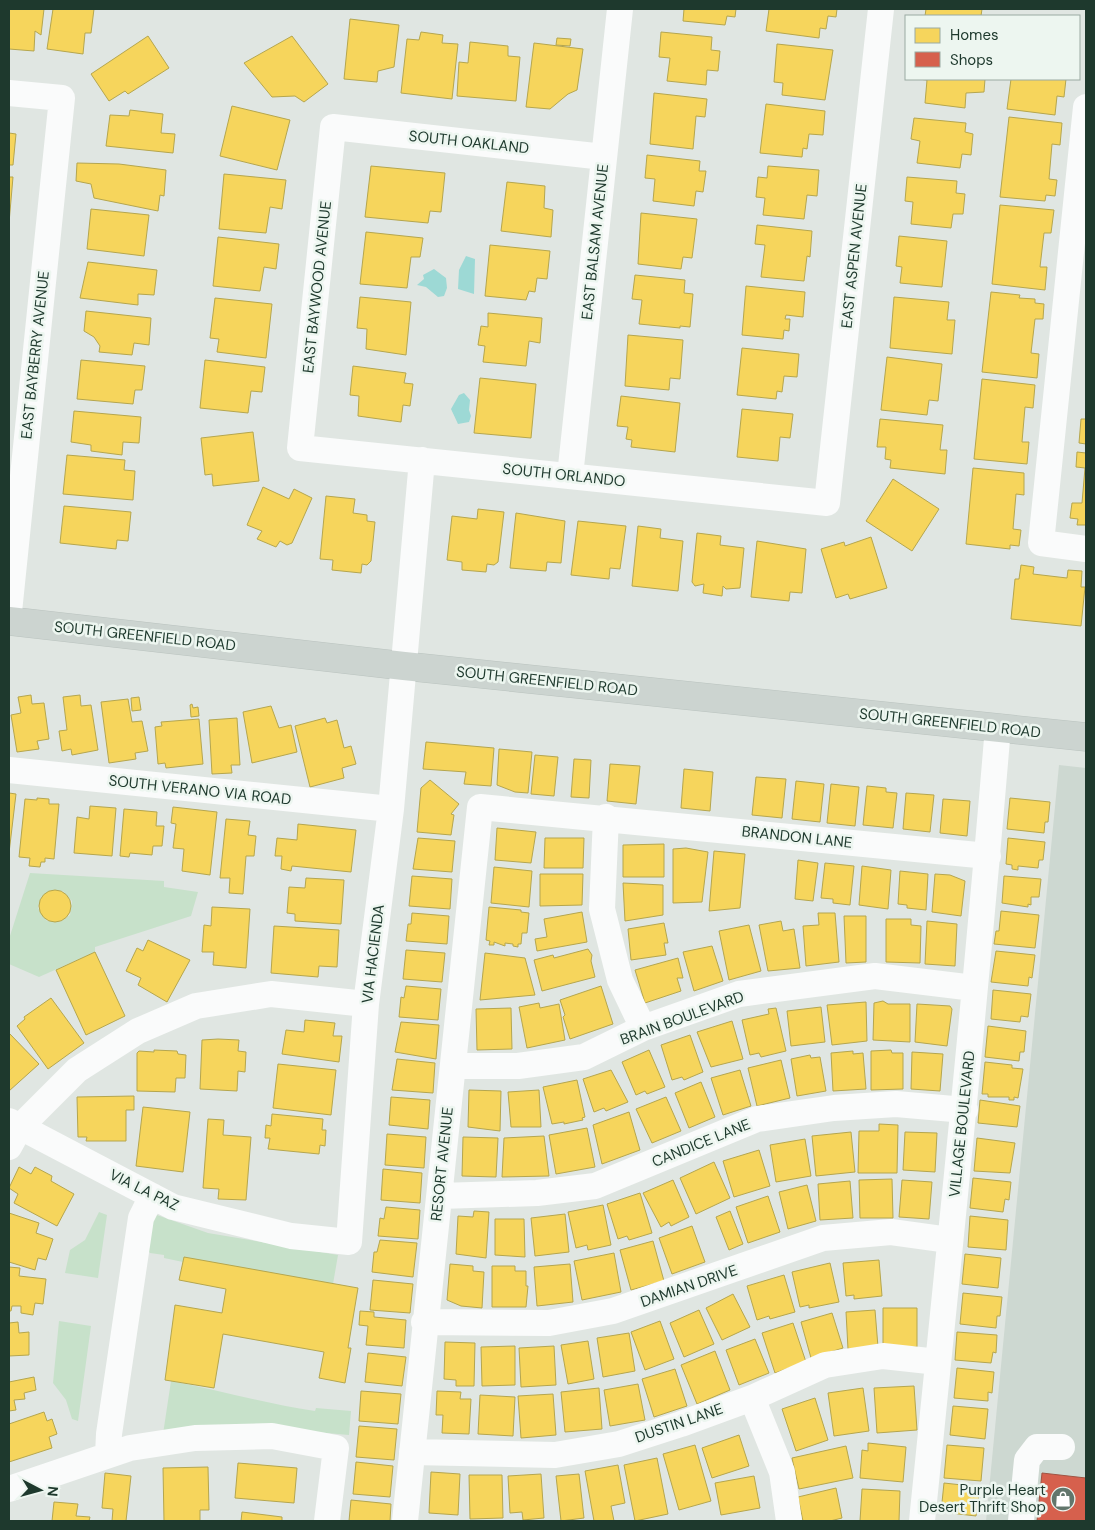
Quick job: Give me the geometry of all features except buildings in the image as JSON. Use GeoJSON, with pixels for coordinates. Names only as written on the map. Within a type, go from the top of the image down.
{"type":"FeatureCollection","features":[{"type":"Feature","properties":{"kind":"main road","name":"SOUTH GREENFIELD ROAD"},"geometry":{"type":"LineString","coordinates":[[9,621],[404,666],[1086,737]]}},
{"type":"Feature","properties":{"kind":"street","name":"EAST BALSAM AVENUE"},"geometry":{"type":"LineString","coordinates":[[570,476],[620,9]]}},
{"type":"Feature","properties":{"kind":"street","name":"EAST ASPEN AVENUE"},"geometry":{"type":"LineString","coordinates":[[828,503],[881,9]]}},
{"type":"Feature","properties":{"kind":"street","name":"EAST BAYBERRY AVENUE"},"geometry":{"type":"LineString","coordinates":[[9,93],[62,98],[9,612]]}},
{"type":"Feature","properties":{"kind":"street"},"geometry":{"type":"LineString","coordinates":[[1086,107],[1041,544],[1086,548]]}},
{"type":"Feature","properties":{"kind":"street","name":"SOUTH OAKLAND"},"geometry":{"type":"LineString","coordinates":[[333,127],[604,157]]}},
{"type":"Feature","properties":{"kind":"street","name":"EAST BAYWOOD AVENUE"},"geometry":{"type":"LineString","coordinates":[[300,448],[333,127]]}},
{"type":"Feature","properties":{"kind":"street","name":"SOUTH ORLANDO"},"geometry":{"type":"LineString","coordinates":[[300,448],[828,503]]}},
{"type":"Feature","properties":{"kind":"street"},"geometry":{"type":"LineString","coordinates":[[404,666],[422,460]]}},
{"type":"Feature","properties":{"kind":"street","name":"VIA HACIENDA"},"geometry":{"type":"LineString","coordinates":[[348,1242],[366,1004],[391,809],[404,666]]}},
{"type":"Feature","properties":{"kind":"street","name":"VILLAGE BOULEVARD"},"geometry":{"type":"LineString","coordinates":[[922,1521],[949,1240],[965,1110],[974,988],[988,856],[998,728]]}},
{"type":"Feature","properties":{"kind":"street","name":"SOUTH VERANO VIA ROAD"},"geometry":{"type":"LineString","coordinates":[[9,770],[391,809]]}},
{"type":"Feature","properties":{"kind":"street","name":"BRANDON LANE"},"geometry":{"type":"LineString","coordinates":[[480,807],[606,817],[988,856]]}},
{"type":"Feature","properties":{"kind":"street","name":"RESORT AVENUE"},"geometry":{"type":"LineString","coordinates":[[405,1521],[424,1322],[440,1196],[480,807]]}},
{"type":"Feature","properties":{"kind":"street"},"geometry":{"type":"LineString","coordinates":[[606,817],[602,909],[620,980],[642,1028]]}},
{"type":"Feature","properties":{"kind":"street","name":"BRAIN BOULEVARD"},"geometry":{"type":"LineString","coordinates":[[453,1066],[518,1066],[584,1057],[642,1028],[739,994],[875,976],[974,988]]}},
{"type":"Feature","properties":{"kind":"street"},"geometry":{"type":"LineString","coordinates":[[12,1132],[77,1070],[138,1031],[196,1006],[271,994],[366,1004]]}},
{"type":"Feature","properties":{"kind":"street","name":"CANDICE LANE"},"geometry":{"type":"LineString","coordinates":[[440,1196],[537,1193],[595,1186],[757,1119],[834,1108],[896,1104],[965,1110]]}},
{"type":"Feature","properties":{"kind":"street","name":"VIA LA PAZ"},"geometry":{"type":"LineString","coordinates":[[12,1132],[173,1207],[291,1236],[348,1242]]}},
{"type":"Feature","properties":{"kind":"street"},"geometry":{"type":"LineString","coordinates":[[108,1455],[109,1434],[141,1218],[152,1196]]}},
{"type":"Feature","properties":{"kind":"street","name":"DAMIAN DRIVE"},"geometry":{"type":"LineString","coordinates":[[424,1322],[550,1323],[613,1311],[823,1238],[891,1232],[949,1240]]}},
{"type":"Feature","properties":{"kind":"street","name":"DUSTIN LANE"},"geometry":{"type":"LineString","coordinates":[[412,1452],[555,1455],[619,1444],[752,1398],[825,1365],[883,1356],[938,1362]]}},
{"type":"Feature","properties":{"kind":"street"},"geometry":{"type":"LineString","coordinates":[[752,1398],[782,1472],[789,1521]]}},
{"type":"Feature","properties":{"kind":"street"},"geometry":{"type":"LineString","coordinates":[[9,1489],[130,1448],[194,1438],[272,1436],[336,1448],[327,1521]]}},
{"type":"Feature","properties":{"kind":"street"},"geometry":{"type":"LineString","coordinates":[[1021,1521],[1027,1460],[1037,1447],[1062,1447]]}},
{"type":"Feature","properties":{"kind":"shaded area"},"geometry":{"type":"Polygon","coordinates":[[[1059,765],[1086,768],[1086,1521],[986,1521],[1059,765]]]}},
{"type":"Feature","properties":{"kind":"green space"},"geometry":{"type":"Polygon","coordinates":[[[30,873],[164,881],[164,887],[198,892],[191,916],[95,947],[95,952],[39,977],[9,964],[9,939],[30,873]],[[51,890],[41,897],[38,908],[47,921],[60,922],[70,915],[72,901],[63,891],[51,890]]]}},
{"type":"Feature","properties":{"kind":"green space"},"geometry":{"type":"Polygon","coordinates":[[[99,1212],[107,1215],[98,1278],[65,1273],[70,1250],[85,1240],[99,1212]]]}},
{"type":"Feature","properties":{"kind":"green space"},"geometry":{"type":"Polygon","coordinates":[[[154,1214],[208,1233],[338,1255],[333,1284],[183,1262],[164,1258],[164,1255],[150,1253],[145,1247],[154,1214]]]}},
{"type":"Feature","properties":{"kind":"green space"},"geometry":{"type":"Polygon","coordinates":[[[59,1321],[91,1326],[78,1421],[72,1419],[66,1400],[53,1383],[59,1321]]]}},
{"type":"Feature","properties":{"kind":"green space"},"geometry":{"type":"Polygon","coordinates":[[[171,1381],[315,1411],[316,1408],[351,1411],[349,1435],[270,1428],[163,1434],[171,1381]]]}},
{"type":"Feature","properties":{"kind":"water"},"geometry":{"type":"Polygon","coordinates":[[[466,256],[475,259],[474,294],[458,289],[459,270],[466,256]]]}},
{"type":"Feature","properties":{"kind":"water"},"geometry":{"type":"Polygon","coordinates":[[[434,269],[446,278],[447,288],[444,296],[438,297],[426,287],[417,285],[424,279],[423,275],[434,269]]]}},
{"type":"Feature","properties":{"kind":"water"},"geometry":{"type":"Polygon","coordinates":[[[464,393],[470,400],[469,410],[471,416],[469,422],[458,424],[451,409],[459,395],[464,393]]]}},
{"type":"Feature","properties":{"kind":"place","name":"Purple Heart Desert Thrift Shop"},"geometry":{"type":"Point","coordinates":[1063,1499]}}]}
